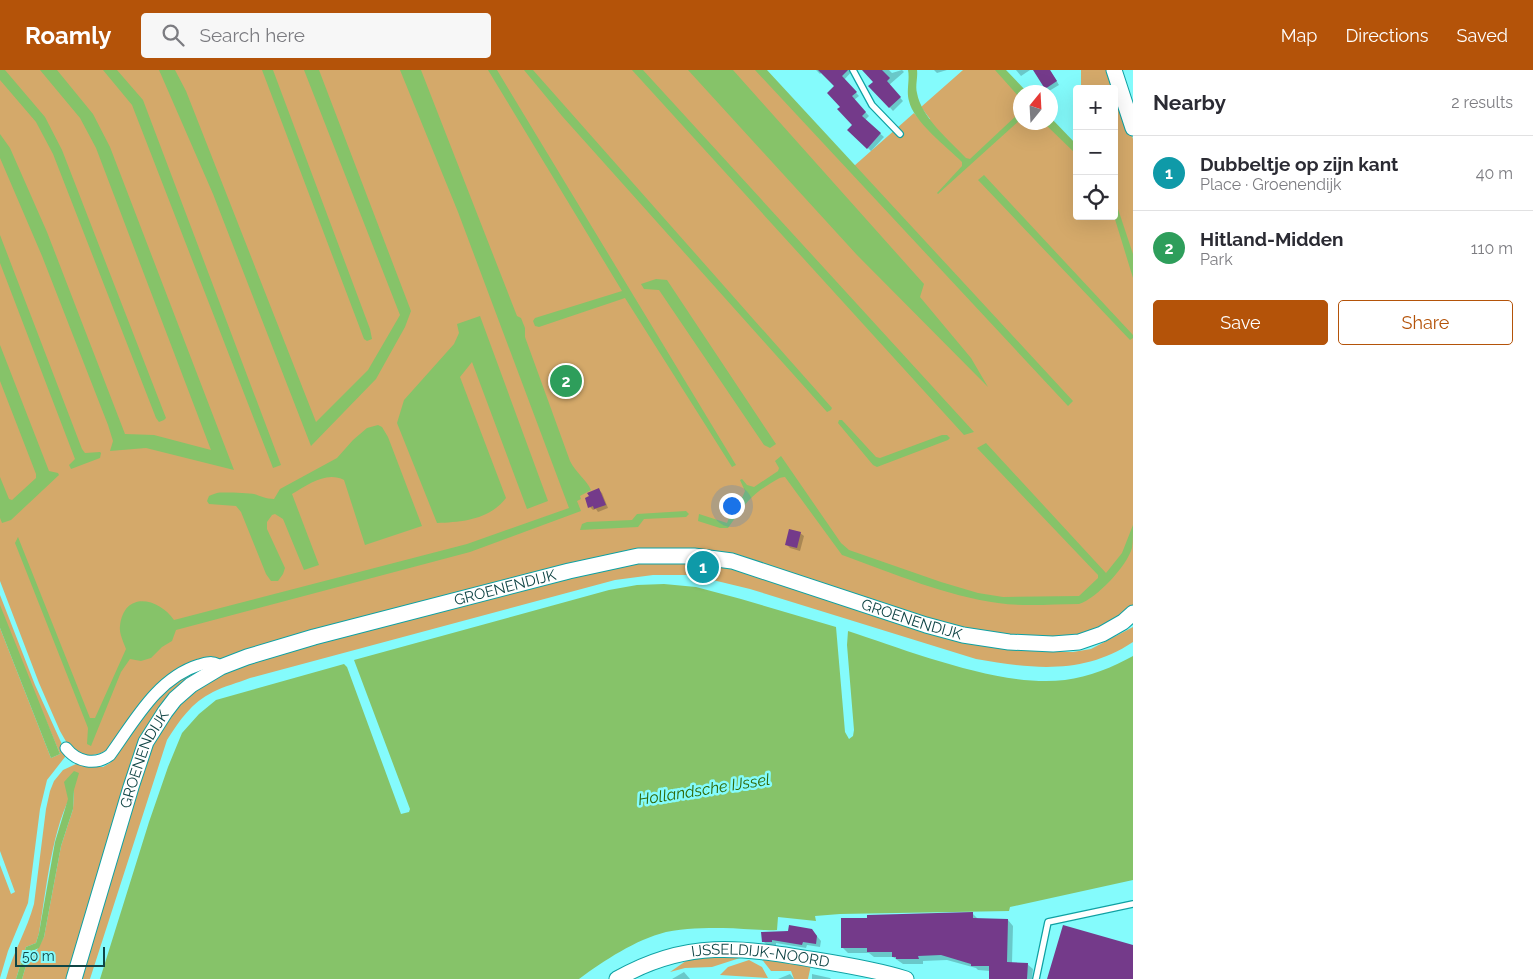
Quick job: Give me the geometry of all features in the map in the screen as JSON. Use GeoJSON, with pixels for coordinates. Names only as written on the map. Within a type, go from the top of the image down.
{"type":"FeatureCollection","features":[{"type":"Feature","properties":{"kind":"street"},"geometry":{"type":"LineString","coordinates":[[1114,70],[1133,128]]}},
{"type":"Feature","properties":{"kind":"street","name":"GROENENDIJK"},"geometry":{"type":"LineString","coordinates":[[74,979],[130,787],[146,742],[164,712],[175,699],[191,686],[221,667],[247,657],[314,637],[569,571],[638,556],[694,556],[732,561],[926,625],[963,635],[1009,642],[1052,644],[1079,642],[1102,634],[1123,622],[1133,613]]}},
{"type":"Feature","properties":{"kind":"street"},"geometry":{"type":"LineString","coordinates":[[66,748],[72,756],[84,761],[104,760],[110,756],[144,707],[166,684],[196,666],[208,662],[218,664],[221,667]]}},
{"type":"Feature","properties":{"kind":"street","name":"IJSSELDIJK-NOORD"},"geometry":{"type":"LineString","coordinates":[[617,979],[644,964],[676,954],[728,949],[779,954],[885,973],[906,979]]}},
{"type":"Feature","properties":{"kind":"lane"},"geometry":{"type":"LineString","coordinates":[[853,70],[872,105],[900,134]]}},
{"type":"Feature","properties":{"kind":"lane"},"geometry":{"type":"LineString","coordinates":[[1036,979],[1048,922],[1133,904]]}},
{"type":"Feature","properties":{"kind":"shaded area"},"geometry":{"type":"Polygon","coordinates":[[[0,70],[760,70],[866,179],[854,166],[914,113],[920,120],[930,119],[921,107],[963,70],[1000,70],[1014,85],[1013,130],[1057,130],[1073,146],[1073,220],[1118,220],[1118,96],[1133,139],[1133,609],[1102,629],[1054,642],[950,627],[681,550],[204,667],[148,728],[68,979],[22,979],[30,952],[37,950],[44,937],[61,846],[73,809],[74,790],[66,805],[55,840],[36,943],[26,947],[16,979],[6,979],[34,904],[46,809],[54,781],[63,770],[76,764],[103,767],[110,763],[118,750],[111,747],[98,754],[84,756],[68,745],[39,683],[0,581],[0,70]]]}},
{"type":"Feature","properties":{"kind":"shaded area"},"geometry":{"type":"Polygon","coordinates":[[[1081,70],[1109,70],[1114,85],[1081,85],[1081,70]]]}},
{"type":"Feature","properties":{"kind":"shaded area"},"geometry":{"type":"Polygon","coordinates":[[[660,561],[691,561],[744,572],[976,644],[1027,651],[1073,652],[1091,649],[1133,627],[1133,642],[1114,653],[1077,665],[1037,667],[1017,665],[976,659],[750,589],[692,575],[653,575],[615,580],[250,678],[205,696],[181,719],[167,740],[90,979],[74,979],[146,754],[178,703],[216,676],[259,659],[607,567],[660,561]]]}},
{"type":"Feature","properties":{"kind":"shaded area"},"geometry":{"type":"Polygon","coordinates":[[[0,595],[35,685],[65,751],[65,757],[47,780],[40,809],[28,903],[8,951],[0,978],[0,865],[11,894],[15,892],[0,851],[0,628],[51,758],[60,754],[0,610],[0,595]]]}},
{"type":"Feature","properties":{"kind":"shaded area"},"geometry":{"type":"Polygon","coordinates":[[[693,956],[743,957],[712,967],[685,968],[670,972],[693,956]]]}},
{"type":"Feature","properties":{"kind":"shaded area"},"geometry":{"type":"Polygon","coordinates":[[[760,957],[811,965],[808,979],[794,979],[791,971],[771,971],[760,957]]]}},
{"type":"Feature","properties":{"kind":"shaded area"},"geometry":{"type":"Polygon","coordinates":[[[749,960],[762,967],[768,978],[720,975],[728,967],[749,960]]]}},
{"type":"Feature","properties":{"kind":"water"},"geometry":{"type":"Polygon","coordinates":[[[0,70],[5,70],[45,117],[62,150],[166,418],[164,420],[159,422],[156,418],[53,154],[36,122],[0,80],[0,70]]]}},
{"type":"Feature","properties":{"kind":"water"},"geometry":{"type":"Polygon","coordinates":[[[40,70],[57,70],[93,114],[110,147],[234,470],[146,448],[110,451],[113,441],[108,425],[42,256],[0,158],[0,134],[10,148],[47,232],[125,434],[154,435],[211,450],[96,148],[80,118],[40,70]]]}},
{"type":"Feature","properties":{"kind":"water"},"geometry":{"type":"Polygon","coordinates":[[[103,70],[117,70],[143,100],[281,465],[273,468],[132,105],[103,70]]]}},
{"type":"Feature","properties":{"kind":"water"},"geometry":{"type":"Polygon","coordinates":[[[159,70],[175,70],[186,91],[316,422],[368,370],[400,315],[304,70],[319,70],[411,311],[405,327],[376,379],[311,446],[213,194],[159,70]]]}},
{"type":"Feature","properties":{"kind":"water"},"geometry":{"type":"Polygon","coordinates":[[[262,70],[273,70],[370,329],[372,339],[367,341],[364,339],[262,70]]]}},
{"type":"Feature","properties":{"kind":"water"},"geometry":{"type":"Polygon","coordinates":[[[400,70],[421,70],[517,316],[521,318],[525,328],[525,337],[570,461],[591,490],[580,496],[581,499],[577,501],[581,511],[470,552],[176,630],[172,641],[162,647],[151,658],[141,661],[130,659],[121,672],[91,746],[87,744],[88,728],[15,543],[18,537],[90,718],[95,718],[126,649],[120,631],[123,615],[128,607],[135,602],[143,601],[160,607],[168,612],[174,620],[467,544],[569,508],[458,212],[400,70]]]}},
{"type":"Feature","properties":{"kind":"water"},"geometry":{"type":"Polygon","coordinates":[[[488,70],[497,70],[736,465],[732,467],[625,298],[539,327],[535,326],[533,321],[535,318],[622,291],[488,70]]]}},
{"type":"Feature","properties":{"kind":"water"},"geometry":{"type":"Polygon","coordinates":[[[524,70],[533,70],[832,408],[831,410],[827,412],[562,116],[524,70]]]}},
{"type":"Feature","properties":{"kind":"water"},"geometry":{"type":"Polygon","coordinates":[[[632,70],[643,70],[974,432],[964,435],[632,70]]]}},
{"type":"Feature","properties":{"kind":"water"},"geometry":{"type":"Polygon","coordinates":[[[688,70],[733,70],[924,284],[920,297],[971,358],[988,387],[857,255],[688,70]]]}},
{"type":"Feature","properties":{"kind":"water"},"geometry":{"type":"Polygon","coordinates":[[[755,70],[767,70],[1073,401],[1068,406],[755,70]]]}},
{"type":"Feature","properties":{"kind":"water"},"geometry":{"type":"Polygon","coordinates":[[[908,70],[917,70],[916,90],[924,111],[937,128],[966,158],[970,159],[1013,119],[1013,126],[938,194],[962,166],[962,162],[917,117],[908,97],[908,70]]]}},
{"type":"Feature","properties":{"kind":"water"},"geometry":{"type":"Polygon","coordinates":[[[995,70],[1006,70],[1020,85],[1013,85],[1013,90],[995,70]]]}},
{"type":"Feature","properties":{"kind":"water"},"geometry":{"type":"Polygon","coordinates":[[[1058,125],[1073,141],[1073,151],[1051,130],[1058,130],[1058,125]]]}},
{"type":"Feature","properties":{"kind":"water"},"geometry":{"type":"Polygon","coordinates":[[[984,175],[1133,335],[1133,338],[1130,340],[978,180],[984,175]]]}},
{"type":"Feature","properties":{"kind":"water"},"geometry":{"type":"Polygon","coordinates":[[[1118,209],[1133,254],[1133,278],[1115,220],[1118,220],[1118,209]]]}},
{"type":"Feature","properties":{"kind":"water"},"geometry":{"type":"Polygon","coordinates":[[[0,235],[82,449],[85,453],[101,453],[100,458],[71,469],[69,465],[75,459],[0,263],[0,235]]]}},
{"type":"Feature","properties":{"kind":"water"},"geometry":{"type":"Polygon","coordinates":[[[656,279],[667,280],[776,444],[770,448],[764,445],[659,290],[644,289],[641,284],[656,279]]]}},
{"type":"Feature","properties":{"kind":"water"},"geometry":{"type":"Polygon","coordinates":[[[480,316],[548,501],[527,509],[472,362],[460,377],[506,498],[492,511],[483,515],[456,522],[437,523],[397,423],[404,400],[454,344],[459,333],[457,324],[480,316]]]}},
{"type":"Feature","properties":{"kind":"water"},"geometry":{"type":"Polygon","coordinates":[[[0,345],[49,471],[59,475],[11,520],[2,523],[0,518],[0,477],[9,499],[12,500],[36,478],[36,474],[0,381],[0,345]]]}},
{"type":"Feature","properties":{"kind":"water"},"geometry":{"type":"Polygon","coordinates":[[[839,420],[842,420],[876,457],[880,458],[942,435],[947,435],[950,438],[877,467],[873,465],[838,423],[839,420]]]}},
{"type":"Feature","properties":{"kind":"water"},"geometry":{"type":"Polygon","coordinates":[[[378,425],[382,427],[388,437],[422,526],[365,545],[344,480],[331,477],[317,480],[292,494],[319,565],[304,570],[283,519],[275,514],[272,515],[267,522],[267,529],[285,568],[278,581],[271,581],[266,574],[241,512],[236,506],[209,504],[207,501],[209,496],[217,493],[241,493],[274,499],[280,489],[337,458],[367,428],[378,425]]]}},
{"type":"Feature","properties":{"kind":"water"},"geometry":{"type":"Polygon","coordinates":[[[986,443],[1106,573],[1122,553],[1133,525],[1132,548],[1129,555],[1118,572],[1094,596],[1079,604],[1028,605],[979,600],[921,584],[842,555],[785,477],[776,480],[755,494],[745,504],[728,528],[720,528],[698,521],[699,514],[727,523],[745,491],[740,480],[742,479],[747,485],[754,487],[778,471],[779,468],[775,461],[781,456],[841,543],[849,550],[978,593],[1003,597],[1079,596],[1098,578],[1098,575],[977,448],[986,443]]]}},
{"type":"Feature","properties":{"kind":"water"},"geometry":{"type":"Polygon","coordinates":[[[686,511],[689,514],[686,517],[644,519],[638,527],[580,530],[582,524],[587,522],[632,520],[637,514],[686,511]]]}},
{"type":"Feature","properties":{"kind":"water","name":"Hollandsche IJssel"},"geometry":{"type":"Polygon","coordinates":[[[664,584],[696,587],[836,627],[845,732],[849,739],[853,736],[854,730],[847,645],[848,631],[956,666],[1013,679],[1040,681],[1083,677],[1109,668],[1133,656],[1133,880],[1010,907],[1009,911],[840,914],[815,916],[816,921],[778,917],[777,930],[694,928],[666,932],[632,945],[579,979],[100,979],[149,822],[182,733],[199,714],[216,700],[344,664],[347,667],[401,814],[409,812],[410,809],[354,660],[609,590],[637,585],[664,584]]]}},
{"type":"Feature","properties":{"kind":"water"},"geometry":{"type":"Polygon","coordinates":[[[0,605],[60,754],[51,758],[0,628],[0,605]]]}},
{"type":"Feature","properties":{"kind":"water"},"geometry":{"type":"Polygon","coordinates":[[[74,771],[79,773],[74,790],[73,809],[61,846],[44,937],[39,948],[30,952],[22,979],[16,979],[26,947],[36,943],[39,933],[55,842],[68,799],[64,782],[74,771]]]}},
{"type":"Feature","properties":{"kind":"building"},"geometry":{"type":"Polygon","coordinates":[[[818,70],[848,70],[842,76],[857,92],[852,96],[866,112],[862,116],[881,133],[867,149],[847,130],[852,125],[837,109],[840,107],[827,93],[834,86],[818,70]]]}},
{"type":"Feature","properties":{"kind":"building"},"geometry":{"type":"Polygon","coordinates":[[[862,70],[882,70],[890,78],[887,81],[901,97],[889,108],[868,86],[873,82],[862,70]]]}},
{"type":"Feature","properties":{"kind":"building"},"geometry":{"type":"Polygon","coordinates":[[[1033,70],[1050,70],[1057,81],[1051,85],[1042,85],[1033,70]]]}},
{"type":"Feature","properties":{"kind":"building"},"geometry":{"type":"Polygon","coordinates":[[[599,488],[606,505],[594,509],[593,506],[588,508],[585,498],[589,496],[587,493],[599,488]]]}},
{"type":"Feature","properties":{"kind":"building"},"geometry":{"type":"Polygon","coordinates":[[[789,529],[801,532],[797,548],[785,545],[789,529]]]}},
{"type":"Feature","properties":{"kind":"building"},"geometry":{"type":"Polygon","coordinates":[[[973,912],[973,918],[1008,919],[1007,962],[1028,963],[1027,979],[989,979],[989,966],[971,966],[971,964],[941,955],[918,956],[919,959],[896,959],[896,957],[892,957],[892,952],[867,952],[867,948],[841,948],[841,918],[867,918],[867,915],[973,912]]]}},
{"type":"Feature","properties":{"kind":"building"},"geometry":{"type":"Polygon","coordinates":[[[789,925],[812,929],[817,936],[816,944],[803,942],[802,945],[772,940],[772,942],[762,942],[761,932],[788,931],[789,925]]]}},
{"type":"Feature","properties":{"kind":"building"},"geometry":{"type":"Polygon","coordinates":[[[1063,925],[1133,945],[1133,979],[1047,979],[1063,925]]]}},
{"type":"Feature","properties":{"kind":"place","name":"Hitland-Midden"},"geometry":{"type":"Point","coordinates":[566,381]}},
{"type":"Feature","properties":{"kind":"place","name":"Dubbeltje op zijn kant"},"geometry":{"type":"Point","coordinates":[703,567]}}]}
